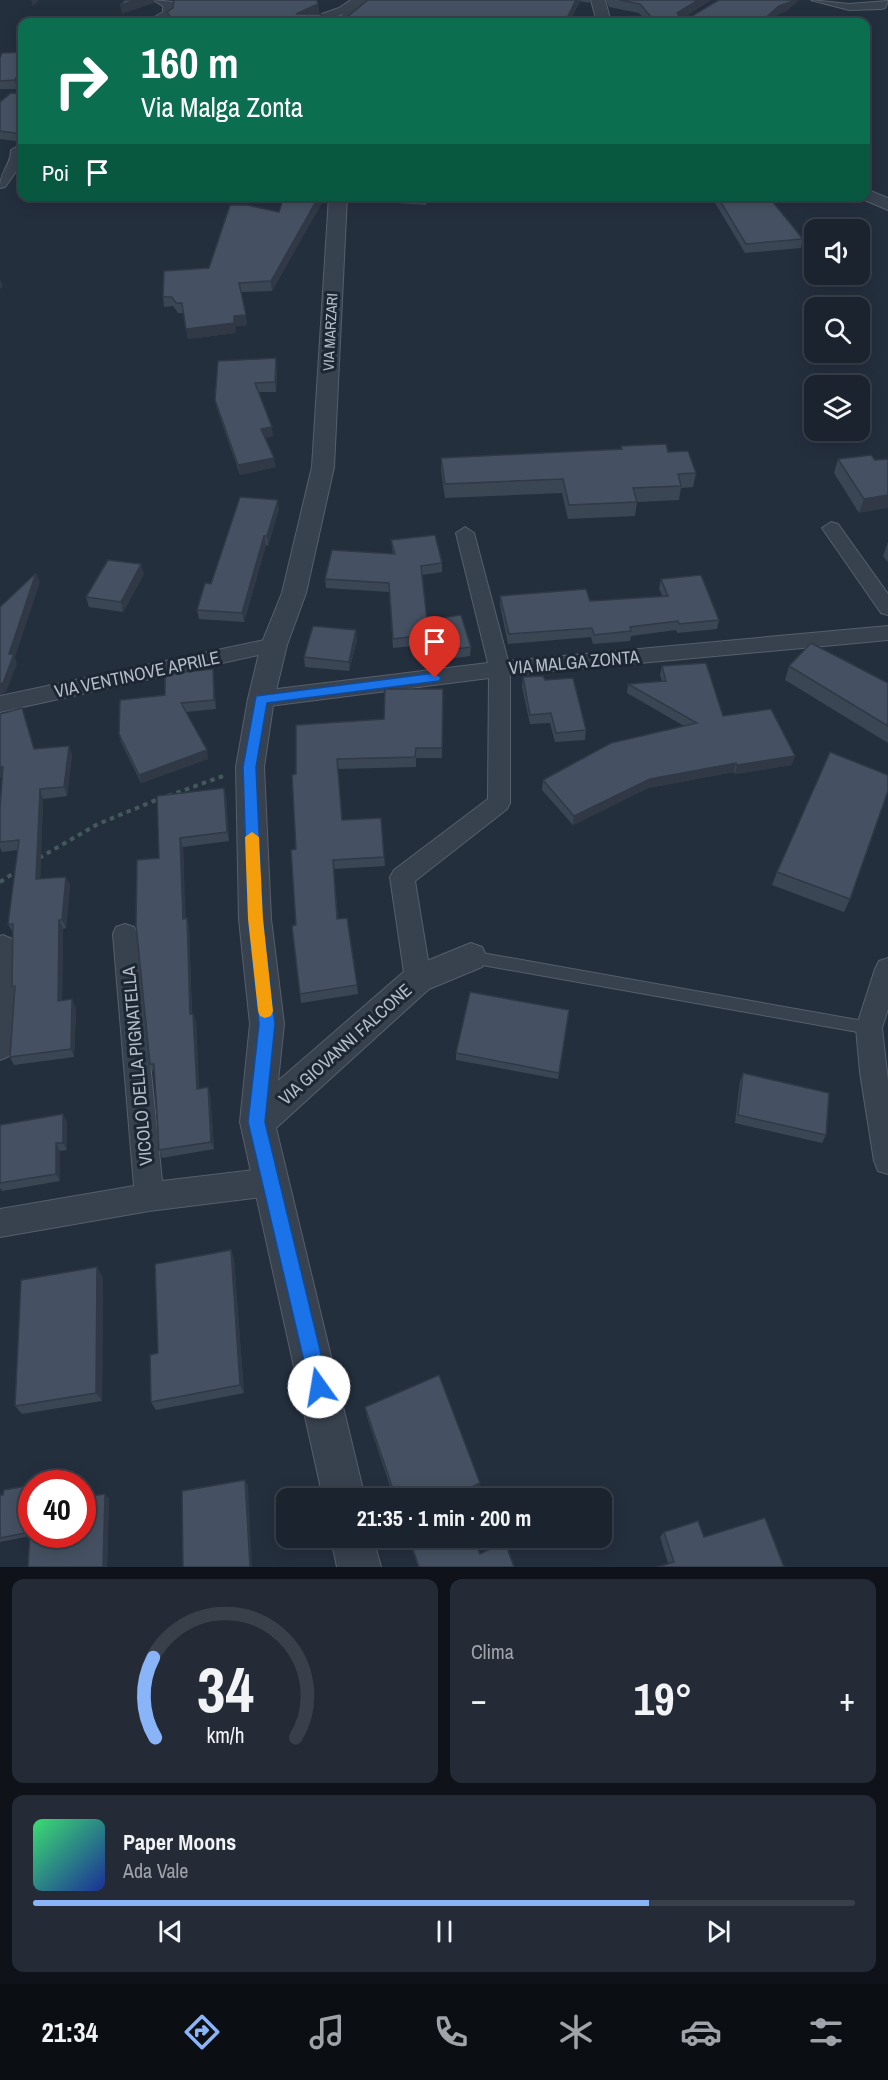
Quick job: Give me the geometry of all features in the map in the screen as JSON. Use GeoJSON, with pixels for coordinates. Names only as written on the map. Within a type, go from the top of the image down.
{"type":"FeatureCollection","features":[{"type":"Feature","properties":{"kind":"street"},"geometry":{"type":"LineString","coordinates":[[318,18],[335,13],[359,0]]}},
{"type":"Feature","properties":{"kind":"street"},"geometry":{"type":"LineString","coordinates":[[349,18],[367,0]]}},
{"type":"Feature","properties":{"kind":"street"},"geometry":{"type":"LineString","coordinates":[[598,0],[603,18]]}},
{"type":"Feature","properties":{"kind":"street"},"geometry":{"type":"LineString","coordinates":[[816,0],[862,8],[881,6],[883,0]]}},
{"type":"Feature","properties":{"kind":"street"},"geometry":{"type":"LineString","coordinates":[[160,1],[186,1]]}},
{"type":"Feature","properties":{"kind":"street"},"geometry":{"type":"LineString","coordinates":[[160,1],[169,4],[168,14],[160,18]]}},
{"type":"Feature","properties":{"kind":"street"},"geometry":{"type":"LineString","coordinates":[[0,158],[18,148]]}},
{"type":"Feature","properties":{"kind":"street"},"geometry":{"type":"LineString","coordinates":[[0,184],[18,160]]}},
{"type":"Feature","properties":{"kind":"street"},"geometry":{"type":"LineString","coordinates":[[870,196],[888,205]]}},
{"type":"Feature","properties":{"kind":"street","name":"VIA MARZARI"},"geometry":{"type":"LineString","coordinates":[[338,201],[323,467],[294,593],[274,645],[261,699],[250,767],[255,919],[267,1024],[257,1122],[342,1488]]}},
{"type":"Feature","properties":{"kind":"street"},"geometry":{"type":"LineString","coordinates":[[831,528],[888,608]]}},
{"type":"Feature","properties":{"kind":"street"},"geometry":{"type":"LineString","coordinates":[[418,979],[402,877],[499,803],[500,669],[465,533]]}},
{"type":"Feature","properties":{"kind":"street","name":"VIA MALGA ZONTA"},"geometry":{"type":"LineString","coordinates":[[261,699],[500,669],[888,633]]}},
{"type":"Feature","properties":{"kind":"street","name":"VIA VENTINOVE APRILE"},"geometry":{"type":"LineString","coordinates":[[0,704],[274,645]]}},
{"type":"Feature","properties":{"kind":"street","name":"VICOLO DELLA PIGNATELLA"},"geometry":{"type":"LineString","coordinates":[[125,934],[148,1197]]}},
{"type":"Feature","properties":{"kind":"street"},"geometry":{"type":"LineString","coordinates":[[0,1048],[3,946]]}},
{"type":"Feature","properties":{"kind":"street","name":"VIA GIOVANNI FALCONE"},"geometry":{"type":"LineString","coordinates":[[257,1122],[418,979],[471,957]]}},
{"type":"Feature","properties":{"kind":"street"},"geometry":{"type":"LineString","coordinates":[[887,1148],[873,1072],[869,1028],[888,969]]}},
{"type":"Feature","properties":{"kind":"street"},"geometry":{"type":"LineString","coordinates":[[0,1223],[148,1197],[270,1182]]}},
{"type":"Feature","properties":{"kind":"street"},"geometry":{"type":"LineString","coordinates":[[354,1548],[359,1567]]}},
{"type":"Feature","properties":{"kind":"lane"},"geometry":{"type":"LineString","coordinates":[[471,957],[869,1028]]}},
{"type":"Feature","properties":{"kind":"path"},"geometry":{"type":"LineString","coordinates":[[36,859],[73,836],[132,808],[250,767]]}},
{"type":"Feature","properties":{"kind":"path"},"geometry":{"type":"LineString","coordinates":[[0,882],[27,865]]}},
{"type":"Feature","properties":{"kind":"building"},"geometry":{"type":"Polygon","coordinates":[[[125,0],[136,0],[120,5],[125,0]]]}},
{"type":"Feature","properties":{"kind":"building"},"geometry":{"type":"Polygon","coordinates":[[[174,0],[317,0],[318,4],[296,14],[321,14],[322,18],[171,18],[167,12],[173,8],[174,0]]]}},
{"type":"Feature","properties":{"kind":"building"},"geometry":{"type":"Polygon","coordinates":[[[368,0],[576,0],[567,18],[346,18],[368,0]]]}},
{"type":"Feature","properties":{"kind":"building"},"geometry":{"type":"Polygon","coordinates":[[[619,0],[698,0],[677,13],[679,16],[692,16],[719,0],[792,0],[779,6],[766,18],[652,18],[640,4],[619,0]]]}},
{"type":"Feature","properties":{"kind":"building"},"geometry":{"type":"Polygon","coordinates":[[[18,52],[18,74],[15,80],[0,81],[2,53],[18,52]]]}},
{"type":"Feature","properties":{"kind":"building"},"geometry":{"type":"Polygon","coordinates":[[[11,93],[18,94],[18,133],[0,131],[0,102],[11,93]]]}},
{"type":"Feature","properties":{"kind":"building"},"geometry":{"type":"Polygon","coordinates":[[[282,201],[316,201],[271,281],[239,283],[246,315],[234,316],[234,323],[186,329],[182,303],[176,303],[172,297],[163,297],[164,271],[209,268],[230,205],[247,205],[279,212],[282,201]]]}},
{"type":"Feature","properties":{"kind":"building"},"geometry":{"type":"Polygon","coordinates":[[[720,201],[772,201],[803,239],[746,244],[720,201]]]}},
{"type":"Feature","properties":{"kind":"building"},"geometry":{"type":"Polygon","coordinates":[[[276,358],[275,382],[255,383],[272,427],[261,429],[274,458],[238,465],[215,400],[218,361],[276,358]]]}},
{"type":"Feature","properties":{"kind":"building"},"geometry":{"type":"Polygon","coordinates":[[[666,444],[668,452],[688,451],[696,473],[678,474],[681,486],[633,488],[637,502],[569,505],[563,479],[445,484],[441,458],[622,449],[621,446],[666,444]]]}},
{"type":"Feature","properties":{"kind":"building"},"geometry":{"type":"Polygon","coordinates":[[[871,455],[875,460],[888,459],[888,495],[864,499],[838,459],[871,455]]]}},
{"type":"Feature","properties":{"kind":"building"},"geometry":{"type":"Polygon","coordinates":[[[240,497],[278,500],[267,536],[264,536],[242,613],[197,610],[205,583],[211,584],[240,497]]]}},
{"type":"Feature","properties":{"kind":"building"},"geometry":{"type":"Polygon","coordinates":[[[435,535],[442,563],[421,566],[427,620],[461,615],[471,647],[427,653],[423,635],[393,639],[389,583],[325,579],[332,550],[395,554],[391,540],[435,535]]]}},
{"type":"Feature","properties":{"kind":"building"},"geometry":{"type":"Polygon","coordinates":[[[108,560],[141,564],[121,602],[86,597],[108,560]]]}},
{"type":"Feature","properties":{"kind":"building"},"geometry":{"type":"Polygon","coordinates":[[[36,573],[9,654],[14,654],[3,683],[0,684],[0,607],[36,573]]]}},
{"type":"Feature","properties":{"kind":"building"},"geometry":{"type":"Polygon","coordinates":[[[701,575],[719,620],[679,624],[678,621],[630,627],[631,631],[594,635],[592,628],[509,634],[500,596],[586,589],[590,601],[668,596],[661,579],[701,575]]]}},
{"type":"Feature","properties":{"kind":"building"},"geometry":{"type":"Polygon","coordinates":[[[313,626],[356,630],[349,662],[304,657],[313,626]]]}},
{"type":"Feature","properties":{"kind":"building"},"geometry":{"type":"Polygon","coordinates":[[[811,643],[888,683],[888,726],[789,666],[811,643]]]}},
{"type":"Feature","properties":{"kind":"building"},"geometry":{"type":"Polygon","coordinates":[[[706,663],[723,716],[771,709],[795,756],[737,765],[736,763],[650,779],[574,816],[543,780],[611,743],[697,723],[628,684],[666,681],[662,666],[706,663]]]}},
{"type":"Feature","properties":{"kind":"building"},"geometry":{"type":"Polygon","coordinates":[[[213,669],[214,700],[181,703],[207,750],[139,775],[119,734],[120,700],[165,695],[165,674],[213,669]]]}},
{"type":"Feature","properties":{"kind":"building"},"geometry":{"type":"Polygon","coordinates":[[[543,676],[545,680],[573,678],[586,730],[556,733],[551,713],[530,715],[523,677],[543,676]]]}},
{"type":"Feature","properties":{"kind":"building"},"geometry":{"type":"Polygon","coordinates":[[[385,689],[443,689],[442,748],[416,748],[415,757],[337,759],[342,820],[381,818],[384,857],[333,860],[337,919],[347,918],[357,985],[300,994],[292,926],[296,925],[291,850],[296,849],[292,775],[296,774],[296,725],[384,719],[385,689]]]}},
{"type":"Feature","properties":{"kind":"building"},"geometry":{"type":"Polygon","coordinates":[[[22,708],[34,749],[69,746],[64,787],[40,789],[36,879],[66,877],[62,920],[59,920],[58,1001],[72,999],[71,1049],[10,1057],[15,986],[12,987],[13,924],[8,924],[19,840],[0,842],[3,767],[0,767],[0,714],[22,708]]]}},
{"type":"Feature","properties":{"kind":"building"},"geometry":{"type":"Polygon","coordinates":[[[830,752],[888,775],[888,791],[850,899],[777,872],[830,752]]]}},
{"type":"Feature","properties":{"kind":"building"},"geometry":{"type":"Polygon","coordinates":[[[224,788],[227,832],[180,838],[183,919],[187,918],[190,1014],[193,1014],[197,1089],[208,1087],[211,1142],[159,1150],[154,1064],[150,1064],[136,925],[137,860],[159,858],[157,796],[224,788]]]}},
{"type":"Feature","properties":{"kind":"building"},"geometry":{"type":"Polygon","coordinates":[[[470,992],[569,1010],[559,1073],[456,1053],[470,992]]]}},
{"type":"Feature","properties":{"kind":"building"},"geometry":{"type":"Polygon","coordinates":[[[743,1073],[829,1093],[826,1135],[738,1115],[743,1073]]]}},
{"type":"Feature","properties":{"kind":"building"},"geometry":{"type":"Polygon","coordinates":[[[63,1114],[63,1143],[56,1143],[56,1174],[0,1183],[0,1125],[63,1114]]]}},
{"type":"Feature","properties":{"kind":"building"},"geometry":{"type":"Polygon","coordinates":[[[231,1250],[240,1385],[151,1402],[150,1355],[158,1353],[155,1264],[231,1250]]]}},
{"type":"Feature","properties":{"kind":"building"},"geometry":{"type":"Polygon","coordinates":[[[97,1267],[96,1393],[15,1406],[21,1280],[97,1267]]]}},
{"type":"Feature","properties":{"kind":"building"},"geometry":{"type":"Polygon","coordinates":[[[439,1375],[480,1483],[470,1488],[393,1488],[365,1407],[439,1375]]]}},
{"type":"Feature","properties":{"kind":"building"},"geometry":{"type":"Polygon","coordinates":[[[245,1480],[250,1567],[183,1567],[182,1491],[245,1480]]]}},
{"type":"Feature","properties":{"kind":"building"},"geometry":{"type":"Polygon","coordinates":[[[18,1488],[18,1534],[0,1538],[0,1495],[3,1495],[4,1490],[18,1488]]]}},
{"type":"Feature","properties":{"kind":"building"},"geometry":{"type":"Polygon","coordinates":[[[105,1494],[103,1567],[28,1567],[29,1548],[96,1548],[96,1495],[105,1494]]]}},
{"type":"Feature","properties":{"kind":"building"},"geometry":{"type":"Polygon","coordinates":[[[765,1518],[784,1567],[657,1567],[674,1562],[664,1532],[698,1521],[704,1537],[765,1518]]]}},
{"type":"Feature","properties":{"kind":"building"},"geometry":{"type":"Polygon","coordinates":[[[412,1548],[478,1548],[480,1554],[492,1548],[507,1548],[514,1567],[419,1567],[412,1548]]]}},
{"type":"Feature","properties":{"kind":"slow traffic"},"geometry":{"type":"LineString","coordinates":[[252,837],[255,919],[265,1011]]}},
{"type":"Feature","properties":{"kind":"route"},"geometry":{"type":"LineString","coordinates":[[319,1387],[257,1122],[267,1024],[255,919],[250,767],[254,738],[261,699],[435,678]]}}]}
